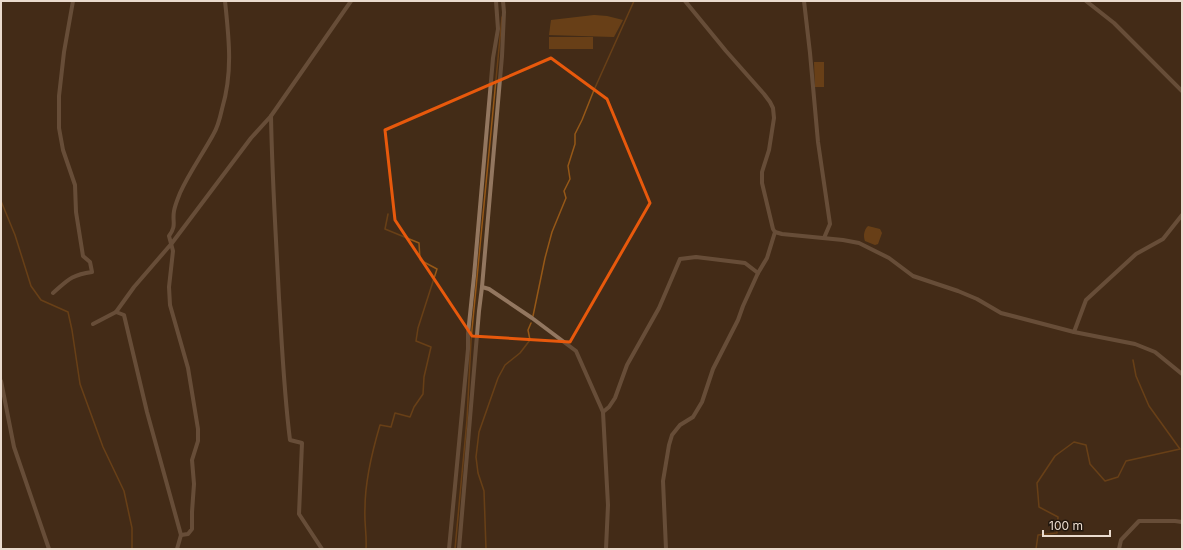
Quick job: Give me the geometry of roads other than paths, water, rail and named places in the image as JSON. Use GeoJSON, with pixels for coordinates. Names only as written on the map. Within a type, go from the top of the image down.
{"type":"FeatureCollection","features":[{"type":"Feature","properties":{"kind":"street"},"geometry":{"type":"LineString","coordinates":[[53,293],[69,279],[78,274],[92,272],[90,262],[83,256],[76,212],[75,185],[63,150],[59,128],[59,96],[64,52],[73,1]]}},
{"type":"Feature","properties":{"kind":"street"},"geometry":{"type":"LineString","coordinates":[[181,535],[188,534],[192,529],[194,484],[192,460],[198,441],[198,429],[188,368],[170,305],[169,287],[173,251],[169,236],[174,229],[174,211],[180,194],[218,124],[229,81],[230,40],[225,1]]}},
{"type":"Feature","properties":{"kind":"street"},"geometry":{"type":"LineString","coordinates":[[93,324],[116,312],[134,287],[172,243],[251,138],[271,116],[351,1]]}},
{"type":"Feature","properties":{"kind":"street"},"geometry":{"type":"LineString","coordinates":[[449,549],[493,58],[498,29],[496,1]]}},
{"type":"Feature","properties":{"kind":"street"},"geometry":{"type":"LineString","coordinates":[[459,549],[502,56],[503,1]]}},
{"type":"Feature","properties":{"kind":"street"},"geometry":{"type":"LineString","coordinates":[[685,1],[764,94],[773,108],[774,118],[769,150],[762,172],[762,183],[772,229],[775,232],[859,243],[889,258],[913,276],[977,299],[1001,312],[1074,332],[1135,344],[1155,352],[1182,374]]}},
{"type":"Feature","properties":{"kind":"street"},"geometry":{"type":"LineString","coordinates":[[804,1],[818,142],[830,224],[824,238]]}},
{"type":"Feature","properties":{"kind":"street"},"geometry":{"type":"LineString","coordinates":[[1086,1],[1114,23],[1182,91]]}},
{"type":"Feature","properties":{"kind":"street"},"geometry":{"type":"LineString","coordinates":[[271,116],[272,162],[285,399],[290,440],[302,443],[299,514],[322,549]]}},
{"type":"Feature","properties":{"kind":"street"},"geometry":{"type":"LineString","coordinates":[[1074,332],[1086,300],[1136,254],[1164,239],[1182,215]]}},
{"type":"Feature","properties":{"kind":"street"},"geometry":{"type":"LineString","coordinates":[[666,549],[663,481],[672,435],[680,425],[693,417],[698,409],[705,394],[712,369],[738,320],[742,306],[767,258],[775,232]]}},
{"type":"Feature","properties":{"kind":"street"},"geometry":{"type":"LineString","coordinates":[[603,412],[609,407],[615,398],[627,365],[659,308],[680,259],[696,257],[745,264],[758,273]]}},
{"type":"Feature","properties":{"kind":"street"},"geometry":{"type":"LineString","coordinates":[[482,287],[489,289],[526,314],[576,352],[603,412],[608,505],[606,549]]}},
{"type":"Feature","properties":{"kind":"street"},"geometry":{"type":"LineString","coordinates":[[116,312],[124,316],[147,412],[181,535],[177,549]]}},
{"type":"Feature","properties":{"kind":"street"},"geometry":{"type":"LineString","coordinates":[[1,381],[14,447],[49,549]]}},
{"type":"Feature","properties":{"kind":"street"},"geometry":{"type":"LineString","coordinates":[[1119,549],[1121,540],[1139,520],[1175,520],[1182,522]]}},
{"type":"Feature","properties":{"kind":"waterway"},"geometry":{"type":"LineString","coordinates":[[533,316],[552,232],[566,198],[564,191],[570,179],[568,166],[575,144],[575,134],[634,1]]}},
{"type":"Feature","properties":{"kind":"waterway"},"geometry":{"type":"LineString","coordinates":[[455,549],[467,420],[471,340],[502,17]]}},
{"type":"Feature","properties":{"kind":"waterway"},"geometry":{"type":"LineString","coordinates":[[1,201],[15,235],[31,286],[41,300],[68,312],[80,384],[103,447],[124,491],[132,528],[132,549]]}},
{"type":"Feature","properties":{"kind":"waterway"},"geometry":{"type":"LineString","coordinates":[[366,549],[365,498],[374,445],[380,425],[391,427],[395,413],[410,417],[414,407],[423,394],[424,377],[431,347],[416,341],[418,328],[437,269],[420,260],[419,243],[385,229],[388,214]]}},
{"type":"Feature","properties":{"kind":"waterway"},"geometry":{"type":"LineString","coordinates":[[486,549],[484,491],[478,473],[476,457],[479,432],[498,378],[505,365],[520,353],[530,340],[528,330],[531,323]]}},
{"type":"Feature","properties":{"kind":"waterway"},"geometry":{"type":"LineString","coordinates":[[1036,549],[1038,535],[1057,533],[1058,517],[1039,507],[1037,483],[1055,456],[1074,442],[1086,445],[1090,464],[1105,481],[1118,477],[1126,461],[1180,449],[1149,406],[1136,376],[1133,360]]}}]}
